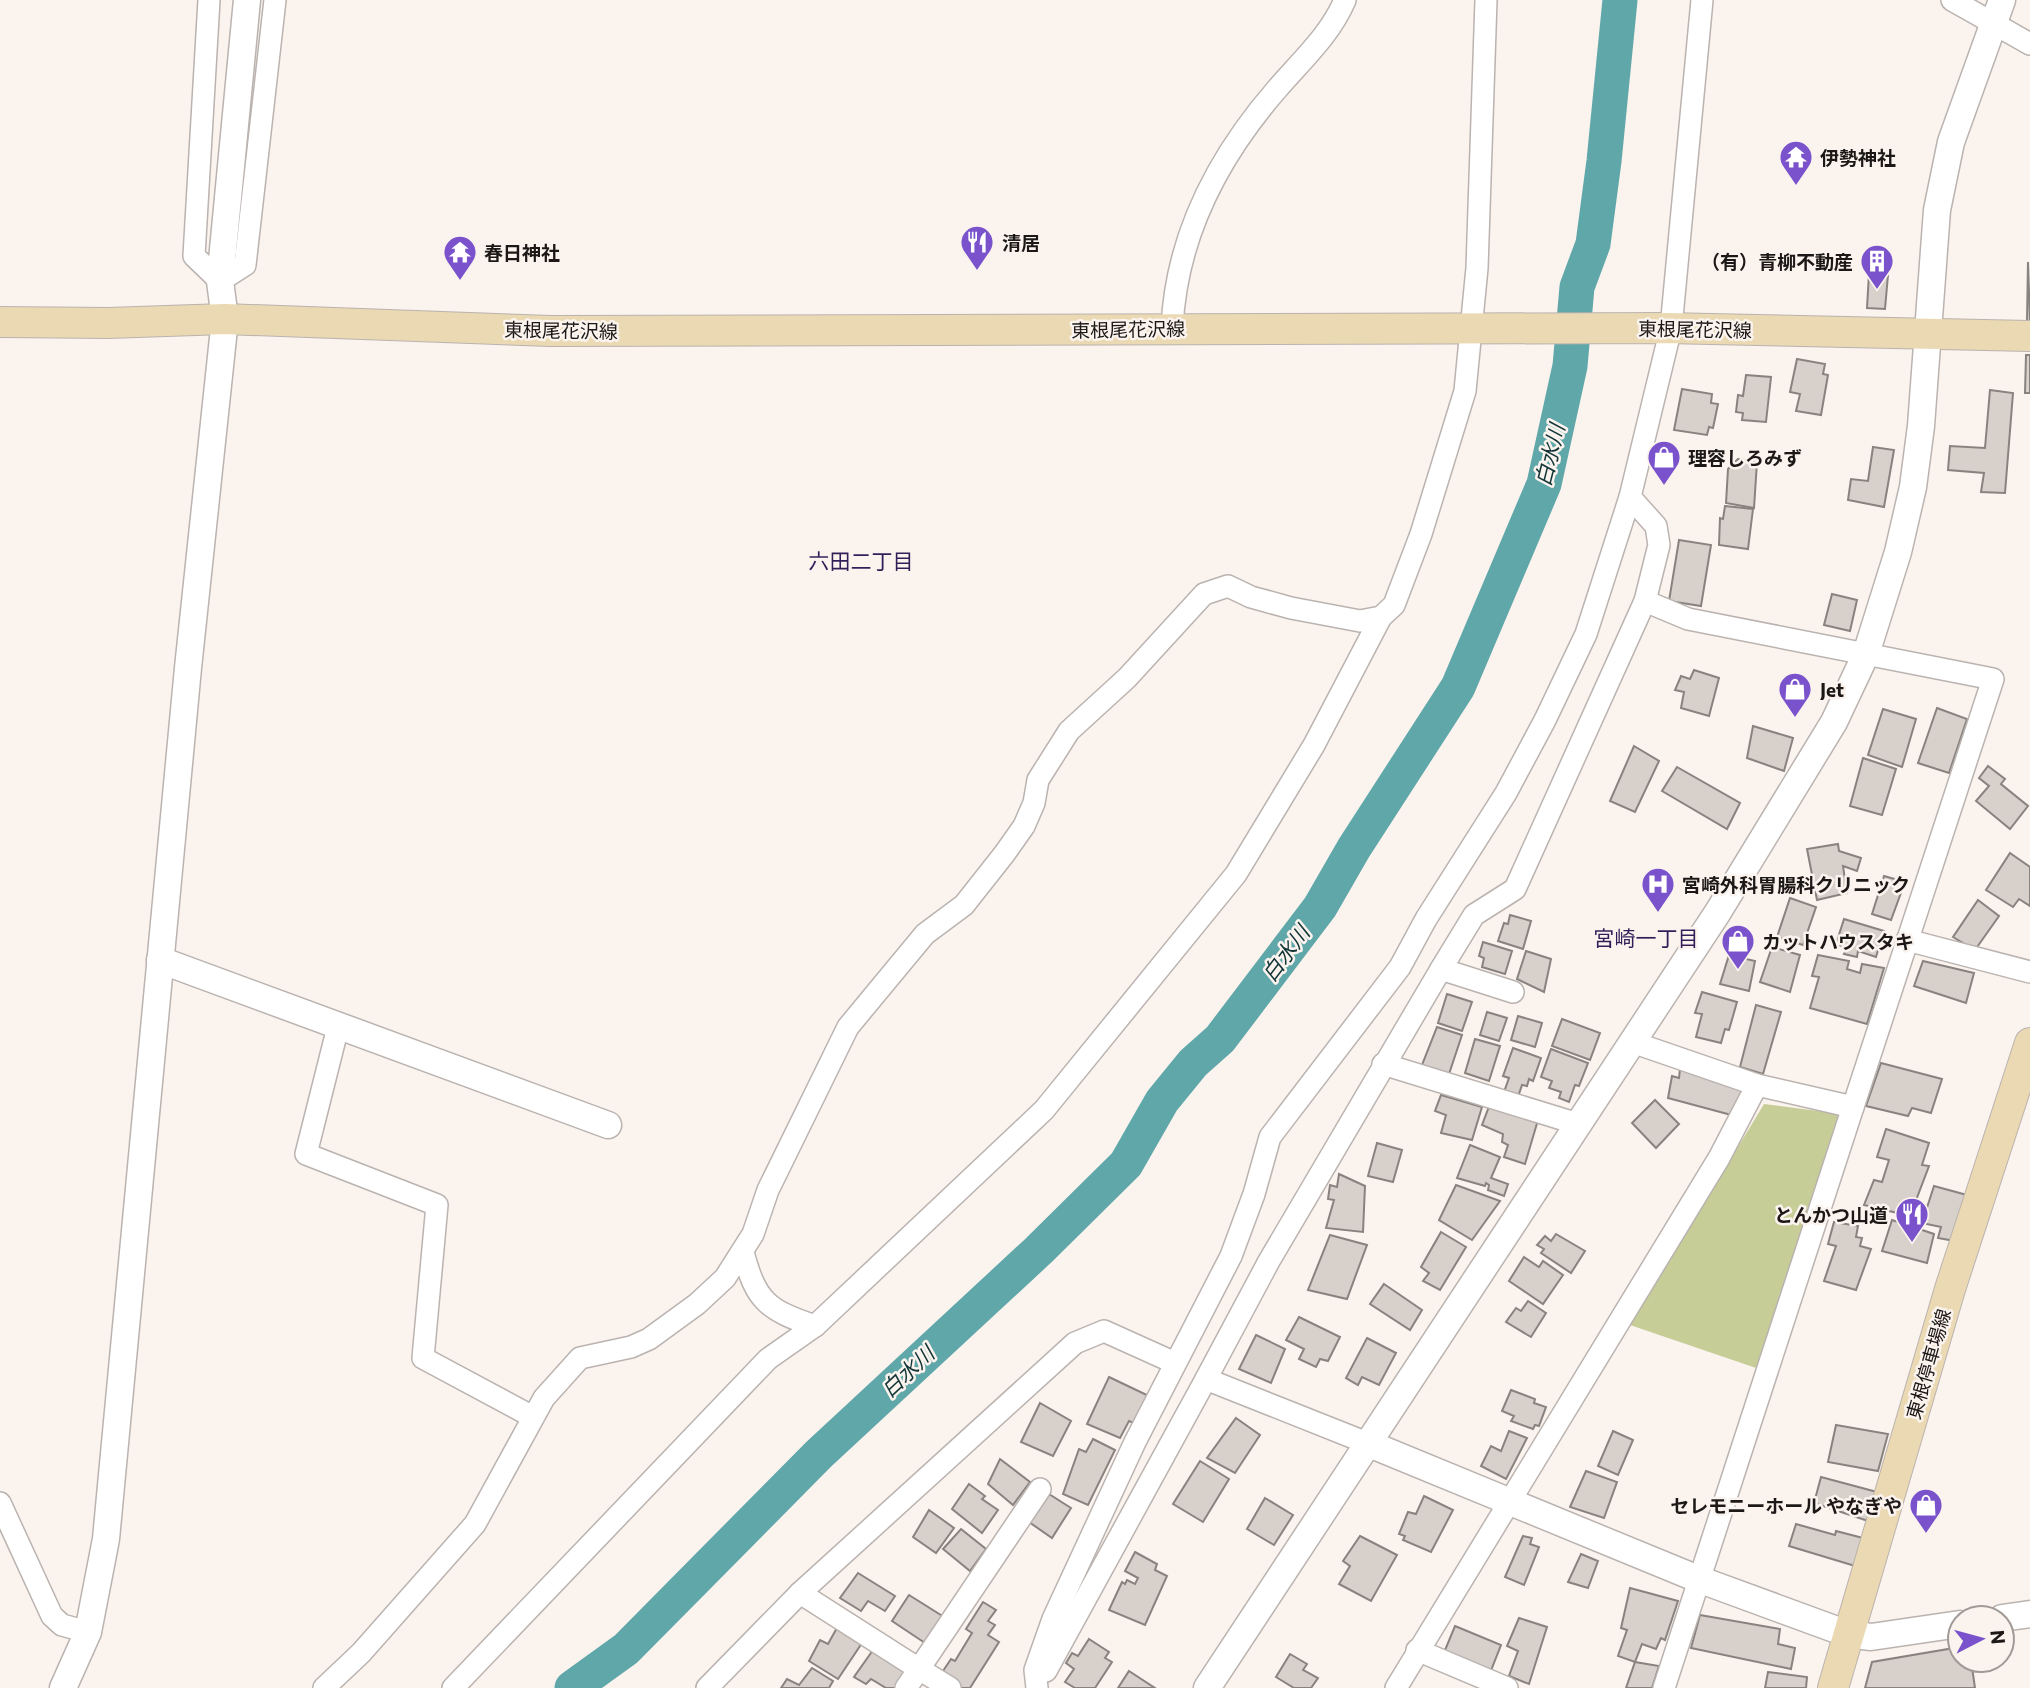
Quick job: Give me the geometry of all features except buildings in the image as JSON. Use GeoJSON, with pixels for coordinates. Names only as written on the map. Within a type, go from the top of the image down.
{"type":"FeatureCollection","features":[{"type":"Feature","properties":{"kind":"main road","name":"東根尾花沢線"},"geometry":{"type":"LineString","coordinates":[[0,322],[108,323],[225,319],[551,331],[1668,328],[2030,336]]}},
{"type":"Feature","properties":{"kind":"main road","name":"東根停車場線"},"geometry":{"type":"LineString","coordinates":[[1833,1688],[1950,1289],[2030,1043]]}},
{"type":"Feature","properties":{"kind":"street"},"geometry":{"type":"LineString","coordinates":[[209,0],[194,256],[220,281]]}},
{"type":"Feature","properties":{"kind":"street"},"geometry":{"type":"LineString","coordinates":[[71,1683],[88,1632],[106,1538],[160,960],[225,319],[220,281],[247,0]]}},
{"type":"Feature","properties":{"kind":"street"},"geometry":{"type":"LineString","coordinates":[[220,281],[245,265],[275,0]]}},
{"type":"Feature","properties":{"kind":"street"},"geometry":{"type":"LineString","coordinates":[[1172,328],[1174,290],[1182,254],[1198,209],[1245,130],[1277,89],[1310,54],[1345,0]]}},
{"type":"Feature","properties":{"kind":"street"},"geometry":{"type":"LineString","coordinates":[[453,1688],[768,1359],[815,1326],[1044,1110],[1236,874],[1314,745],[1381,617],[1394,605],[1422,534],[1449,450],[1465,391],[1475,328],[1486,0]]}},
{"type":"Feature","properties":{"kind":"street"},"geometry":{"type":"LineString","coordinates":[[1037,1688],[1035,1670],[1053,1619],[1175,1363],[1231,1256],[1254,1194],[1270,1137],[1400,967],[1506,793],[1586,634],[1630,497],[1668,328],[1702,0]]}},
{"type":"Feature","properties":{"kind":"street"},"geometry":{"type":"LineString","coordinates":[[1952,0],[1997,12],[2030,44]]}},
{"type":"Feature","properties":{"kind":"street"},"geometry":{"type":"LineString","coordinates":[[1207,1688],[1771,829],[1834,722],[1866,654],[1898,552],[1913,487],[1921,426],[1937,210],[1951,142],[1997,12]]}},
{"type":"Feature","properties":{"kind":"street"},"geometry":{"type":"LineString","coordinates":[[1037,1688],[1269,1261],[1383,1064],[1474,915],[1516,889],[1645,601],[1659,545],[1656,526],[1630,497]]}},
{"type":"Feature","properties":{"kind":"street"},"geometry":{"type":"LineString","coordinates":[[324,1688],[369,1644],[475,1524],[544,1398],[580,1359],[631,1347],[649,1339],[697,1304],[725,1278],[753,1234],[768,1190],[848,1027],[925,934],[964,905],[1005,853],[1024,826],[1034,803],[1038,780],[1069,731],[1127,678],[1178,619],[1204,594],[1228,586],[1251,597],[1317,614],[1360,621],[1381,617]]}},
{"type":"Feature","properties":{"kind":"street"},"geometry":{"type":"LineString","coordinates":[[1645,601],[1688,619],[1993,680],[1664,1688]]}},
{"type":"Feature","properties":{"kind":"street"},"geometry":{"type":"LineString","coordinates":[[1907,940],[2030,972]]}},
{"type":"Feature","properties":{"kind":"street"},"geometry":{"type":"LineString","coordinates":[[160,960],[608,1125]]}},
{"type":"Feature","properties":{"kind":"street"},"geometry":{"type":"LineString","coordinates":[[1441,969],[1513,992]]}},
{"type":"Feature","properties":{"kind":"street"},"geometry":{"type":"LineString","coordinates":[[338,1027],[306,1154],[437,1205],[424,1358],[533,1417]]}},
{"type":"Feature","properties":{"kind":"street"},"geometry":{"type":"LineString","coordinates":[[1632,1042],[1757,1085],[1853,1107]]}},
{"type":"Feature","properties":{"kind":"street"},"geometry":{"type":"LineString","coordinates":[[1383,1064],[1578,1124]]}},
{"type":"Feature","properties":{"kind":"street"},"geometry":{"type":"LineString","coordinates":[[1396,1688],[1719,1158],[1757,1085]]}},
{"type":"Feature","properties":{"kind":"street"},"geometry":{"type":"LineString","coordinates":[[743,1252],[751,1281],[766,1305],[783,1315],[815,1326]]}},
{"type":"Feature","properties":{"kind":"street"},"geometry":{"type":"LineString","coordinates":[[707,1688],[800,1594],[1075,1343],[1104,1331],[1175,1363]]}},
{"type":"Feature","properties":{"kind":"street"},"geometry":{"type":"LineString","coordinates":[[1206,1378],[1698,1579],[1848,1634],[1871,1637],[1946,1626]]}},
{"type":"Feature","properties":{"kind":"street"},"geometry":{"type":"LineString","coordinates":[[905,1688],[1040,1489]]}},
{"type":"Feature","properties":{"kind":"street"},"geometry":{"type":"LineString","coordinates":[[0,1503],[52,1616],[62,1625],[88,1632]]}},
{"type":"Feature","properties":{"kind":"street"},"geometry":{"type":"LineString","coordinates":[[800,1594],[950,1688]]}},
{"type":"Feature","properties":{"kind":"street"},"geometry":{"type":"LineString","coordinates":[[1417,1650],[1507,1688]]}},
{"type":"Feature","properties":{"kind":"green space"},"geometry":{"type":"Polygon","coordinates":[[[1764,1104],[1841,1114],[1762,1370],[1630,1325],[1764,1104]]]}},
{"type":"Feature","properties":{"kind":"waterway","name":"白水川"},"geometry":{"type":"LineString","coordinates":[[572,1688],[626,1649],[819,1454],[1039,1250],[1126,1164],[1162,1101],[1193,1063],[1220,1039],[1320,907],[1354,848],[1458,687],[1544,484],[1570,366],[1577,287],[1593,244],[1620,0]]}},
{"type":"Feature","properties":{"kind":"place","name":"伊勢神社"},"geometry":{"type":"Point","coordinates":[1796,187]}},
{"type":"Feature","properties":{"kind":"place","name":"清居"},"geometry":{"type":"Point","coordinates":[977,272]}},
{"type":"Feature","properties":{"kind":"place","name":"春日神社"},"geometry":{"type":"Point","coordinates":[460,282]}},
{"type":"Feature","properties":{"kind":"place","name":"（有）青柳不動産"},"geometry":{"type":"Point","coordinates":[1877,291]}},
{"type":"Feature","properties":{"kind":"place","name":"理容しろみず"},"geometry":{"type":"Point","coordinates":[1664,487]}},
{"type":"Feature","properties":{"kind":"place","name":"Jet"},"geometry":{"type":"Point","coordinates":[1795,719]}},
{"type":"Feature","properties":{"kind":"place","name":"宮崎外科胃腸科クリニック"},"geometry":{"type":"Point","coordinates":[1658,914]}},
{"type":"Feature","properties":{"kind":"place","name":"カットハウスタキ"},"geometry":{"type":"Point","coordinates":[1738,971]}},
{"type":"Feature","properties":{"kind":"place","name":"とんかつ山道"},"geometry":{"type":"Point","coordinates":[1912,1244]}},
{"type":"Feature","properties":{"kind":"place","name":"セレモニーホール やなぎや"},"geometry":{"type":"Point","coordinates":[1926,1535]}},
{"type":"Feature","properties":{"kind":"district","name":"六田二丁目"},"geometry":{"type":"Point","coordinates":[861,560]}},
{"type":"Feature","properties":{"kind":"district","name":"宮崎一丁目"},"geometry":{"type":"Point","coordinates":[1646,937]}}]}
